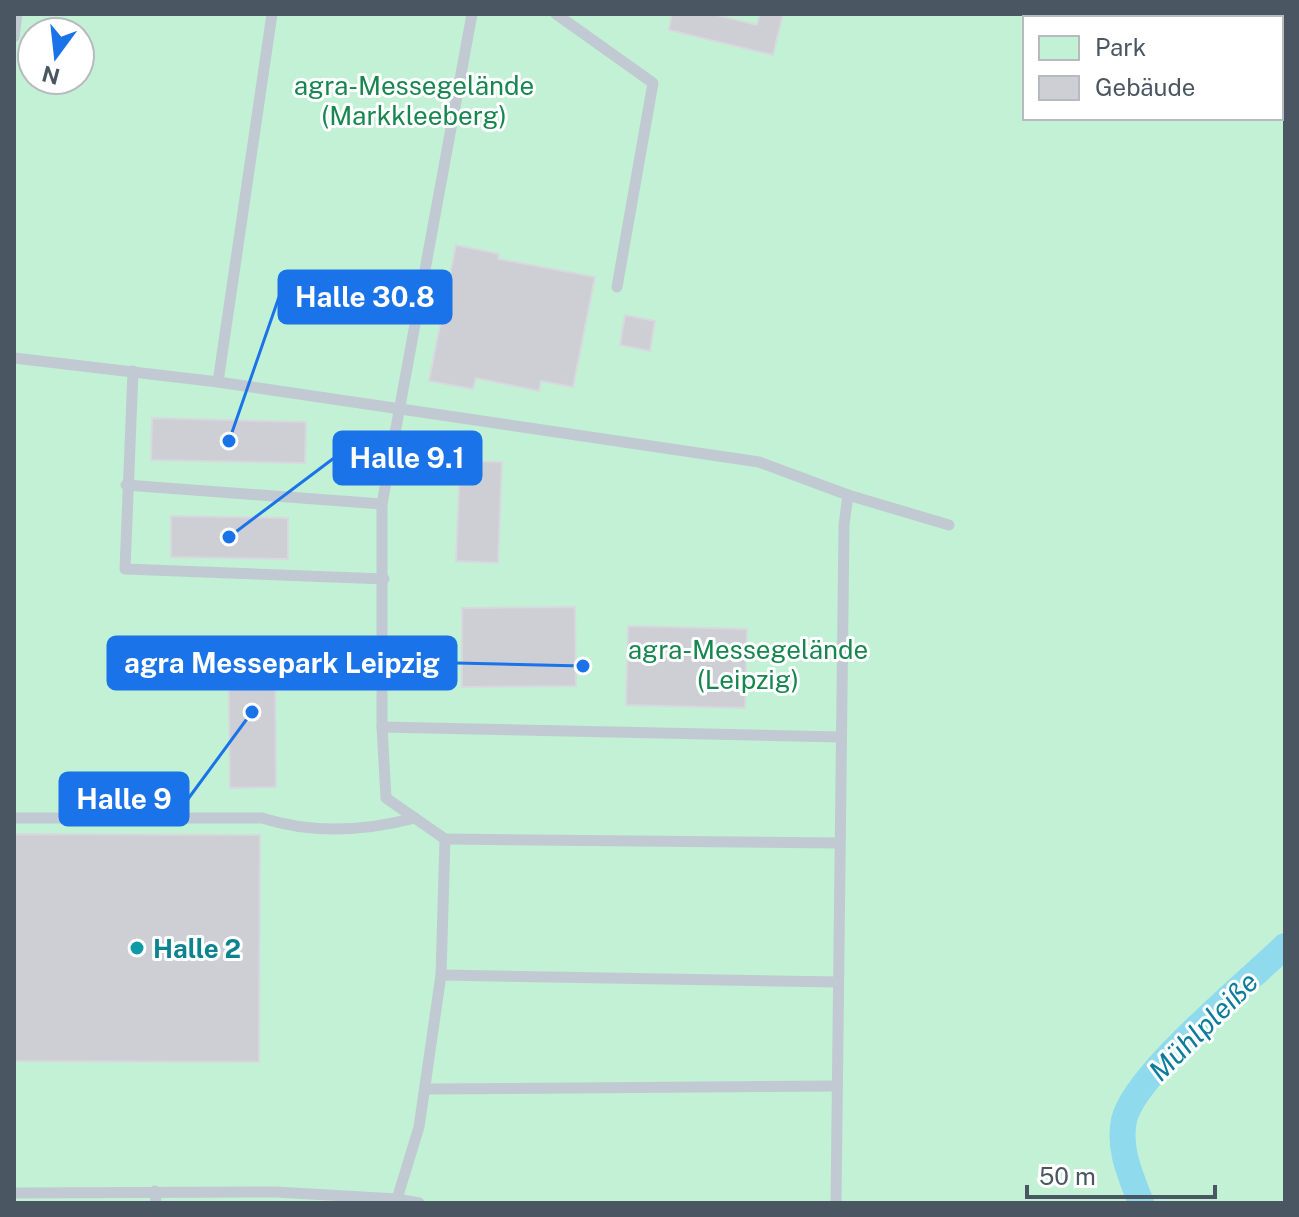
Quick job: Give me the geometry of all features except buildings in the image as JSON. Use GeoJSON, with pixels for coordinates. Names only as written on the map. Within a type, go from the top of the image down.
{"type":"FeatureCollection","features":[{"type":"Feature","properties":{"kind":"lane"},"geometry":{"type":"LineString","coordinates":[[14,37],[17,14]]}},
{"type":"Feature","properties":{"kind":"lane"},"geometry":{"type":"LineString","coordinates":[[218,382],[272,14]]}},
{"type":"Feature","properties":{"kind":"lane"},"geometry":{"type":"LineString","coordinates":[[472,14],[382,504],[382,727],[386,798],[445,839],[839,843]]}},
{"type":"Feature","properties":{"kind":"lane"},"geometry":{"type":"LineString","coordinates":[[556,14],[653,83],[617,287]]}},
{"type":"Feature","properties":{"kind":"lane"},"geometry":{"type":"LineString","coordinates":[[14,358],[218,382],[759,462],[848,495],[949,525]]}},
{"type":"Feature","properties":{"kind":"lane"},"geometry":{"type":"LineString","coordinates":[[133,371],[125,569],[384,579]]}},
{"type":"Feature","properties":{"kind":"lane"},"geometry":{"type":"LineString","coordinates":[[126,485],[382,504]]}},
{"type":"Feature","properties":{"kind":"lane"},"geometry":{"type":"LineString","coordinates":[[836,1203],[839,737],[844,525],[848,495]]}},
{"type":"Feature","properties":{"kind":"lane"},"geometry":{"type":"LineString","coordinates":[[382,727],[839,737]]}},
{"type":"Feature","properties":{"kind":"lane"},"geometry":{"type":"LineString","coordinates":[[14,818],[262,818],[290,827],[372,829],[415,818]]}},
{"type":"Feature","properties":{"kind":"lane"},"geometry":{"type":"LineString","coordinates":[[397,1199],[419,1127],[441,975],[445,839]]}},
{"type":"Feature","properties":{"kind":"lane"},"geometry":{"type":"LineString","coordinates":[[441,975],[837,982]]}},
{"type":"Feature","properties":{"kind":"lane"},"geometry":{"type":"LineString","coordinates":[[425,1089],[837,1086]]}},
{"type":"Feature","properties":{"kind":"lane"},"geometry":{"type":"LineString","coordinates":[[14,1193],[397,1199],[419,1203]]}},
{"type":"Feature","properties":{"kind":"green space","name":"agra-Messegelände (Leipzig)"},"geometry":{"type":"Polygon","coordinates":[[[14,14],[1285,14],[1285,1203],[14,1203],[14,14]]]}},
{"type":"Feature","properties":{"kind":"waterway"},"geometry":{"type":"LineString","coordinates":[[1072,14],[1076,16]]}},
{"type":"Feature","properties":{"kind":"waterway","name":"Mühlpleiße"},"geometry":{"type":"LineString","coordinates":[[1141,1203],[1126,1163],[1123,1142],[1124,1120],[1132,1101],[1170,1055],[1285,946]]}},
{"type":"Feature","properties":{"kind":"place","name":"Halle 30.8"},"geometry":{"type":"Point","coordinates":[229,441]}},
{"type":"Feature","properties":{"kind":"place","name":"Halle 9.1"},"geometry":{"type":"Point","coordinates":[229,537]}},
{"type":"Feature","properties":{"kind":"place","name":"agra Messepark Leipzig"},"geometry":{"type":"Point","coordinates":[583,666]}},
{"type":"Feature","properties":{"kind":"place","name":"Halle 9"},"geometry":{"type":"Point","coordinates":[252,712]}},
{"type":"Feature","properties":{"kind":"place","name":"Halle 2"},"geometry":{"type":"Point","coordinates":[137,948]}},
{"type":"Feature","properties":{"kind":"park label","name":"agra-Messegelände (Markkleeberg)"},"geometry":{"type":"Point","coordinates":[414,100]}}]}
